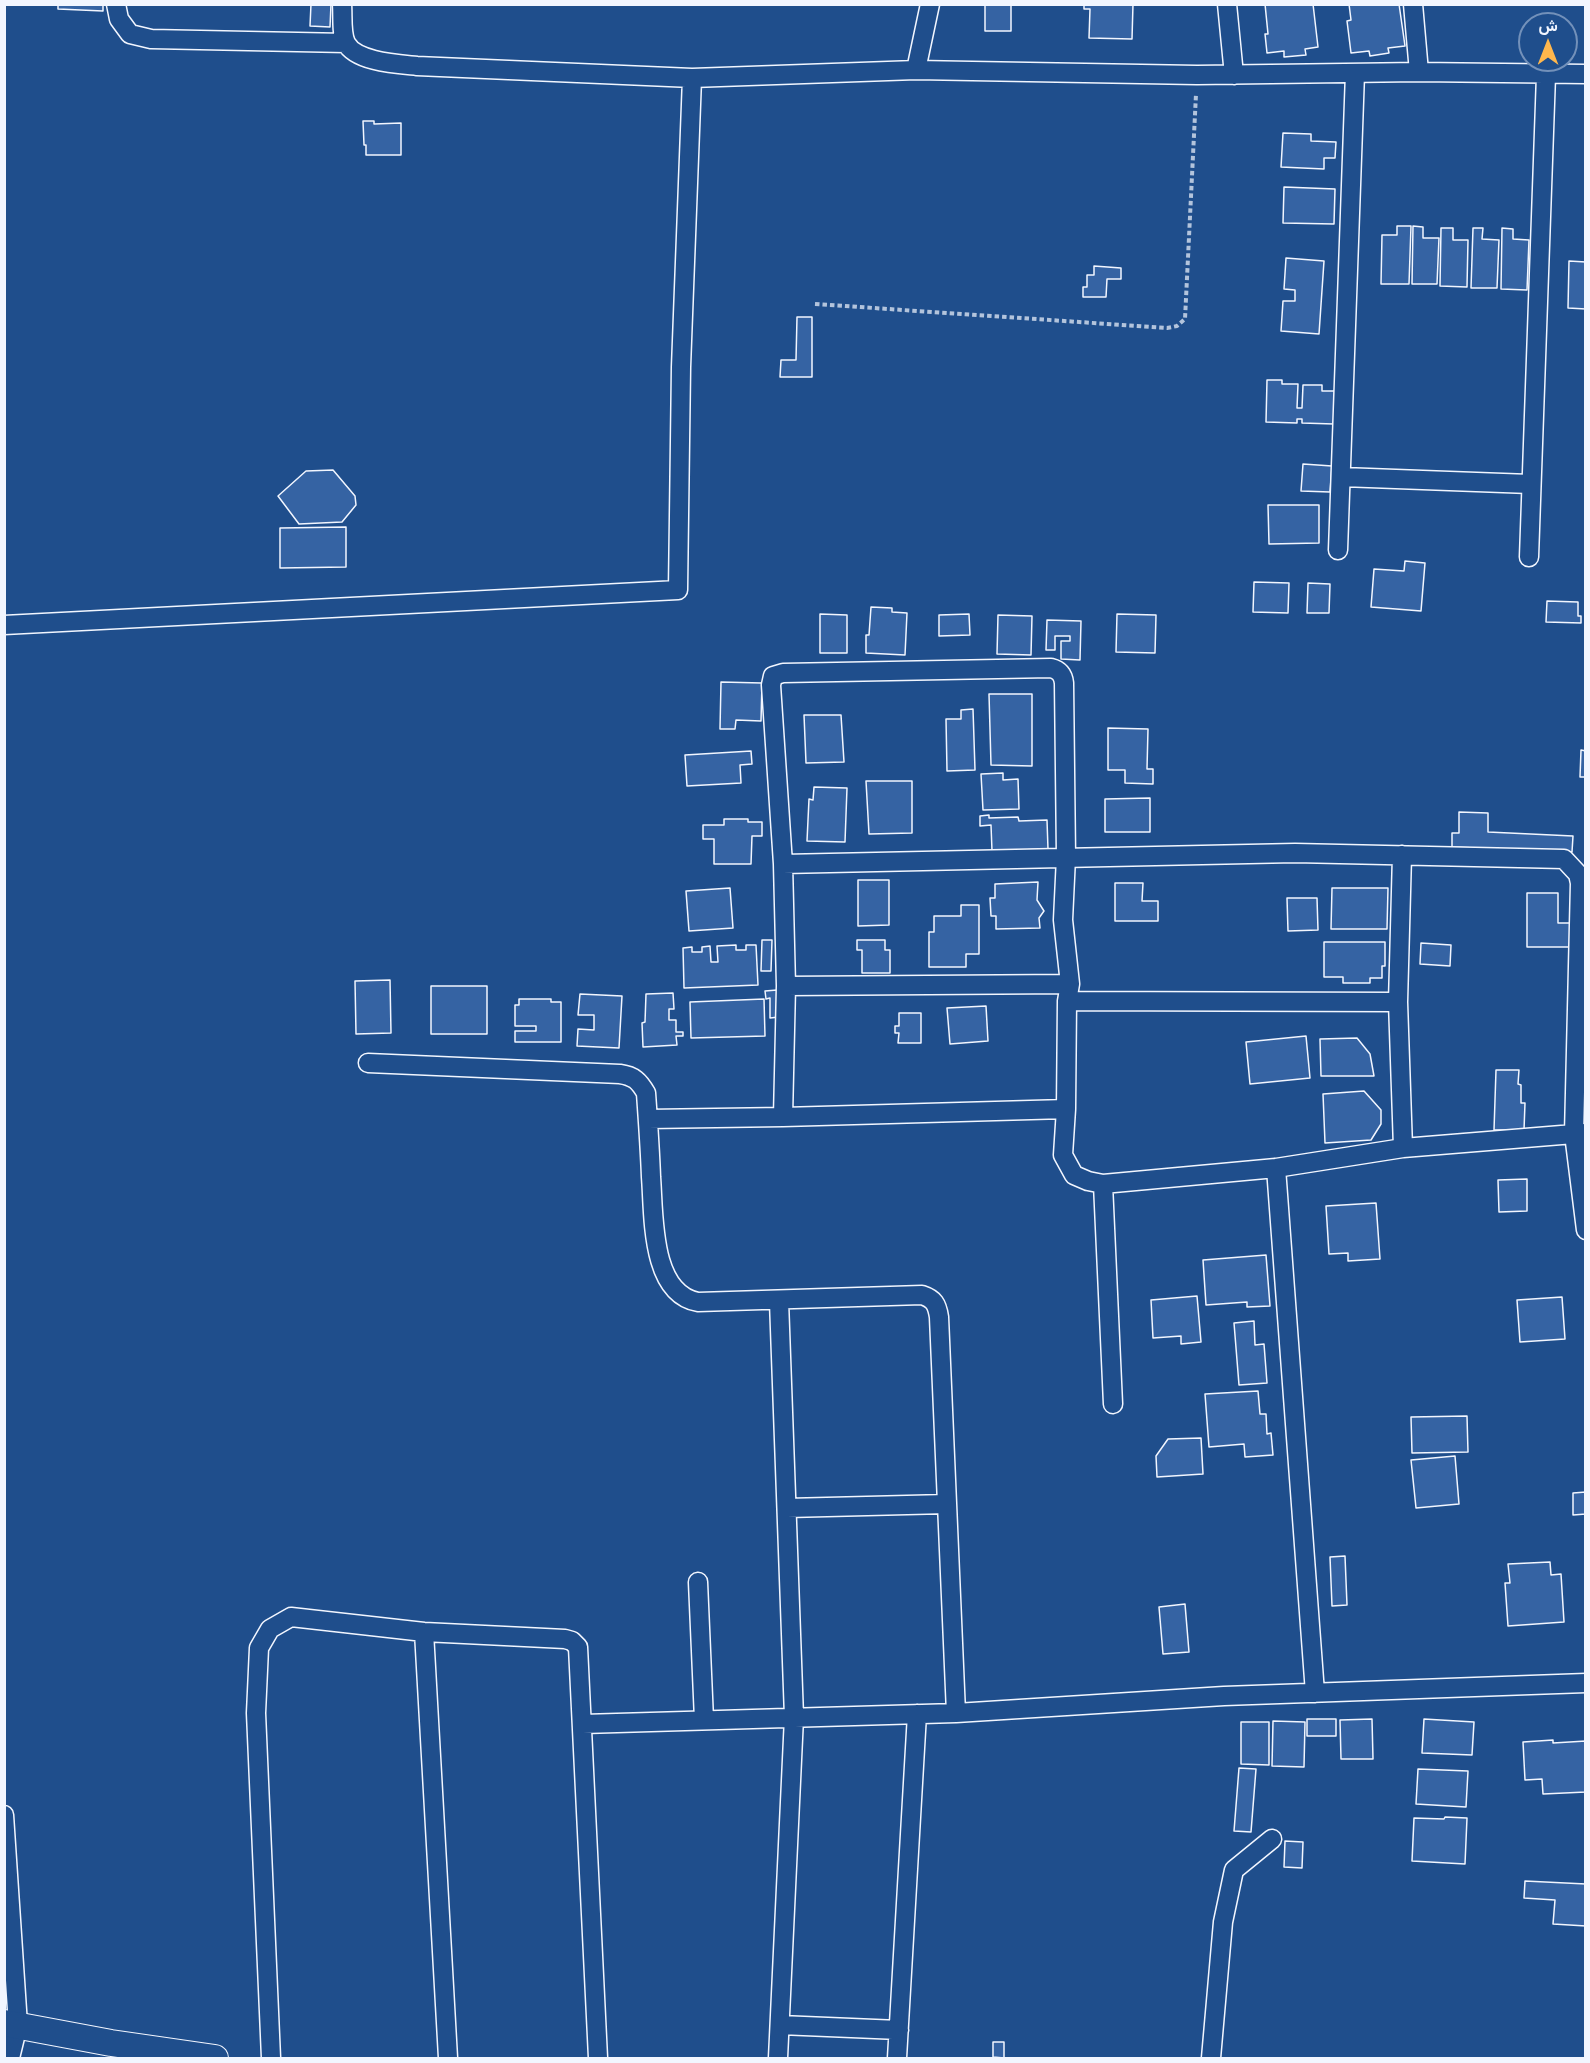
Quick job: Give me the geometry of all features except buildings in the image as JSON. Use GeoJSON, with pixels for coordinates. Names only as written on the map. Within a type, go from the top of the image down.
{"type":"FeatureCollection","features":[{"type":"Feature","properties":{"kind":"main road"},"geometry":{"type":"LineString","coordinates":[[11,2024],[111,2043],[215,2058]]}},
{"type":"Feature","properties":{"kind":"street"},"geometry":{"type":"LineString","coordinates":[[116,4],[119,19],[130,34],[151,39],[346,43]]}},
{"type":"Feature","properties":{"kind":"street"},"geometry":{"type":"LineString","coordinates":[[342,4],[346,43],[357,54],[388,63],[417,66],[692,78],[916,70],[1197,75],[1419,72],[1586,74]]}},
{"type":"Feature","properties":{"kind":"street"},"geometry":{"type":"LineString","coordinates":[[916,70],[930,4]]}},
{"type":"Feature","properties":{"kind":"street"},"geometry":{"type":"LineString","coordinates":[[1227,4],[1234,75]]}},
{"type":"Feature","properties":{"kind":"street"},"geometry":{"type":"LineString","coordinates":[[1413,4],[1419,72]]}},
{"type":"Feature","properties":{"kind":"street"},"geometry":{"type":"LineString","coordinates":[[1338,550],[1355,73]]}},
{"type":"Feature","properties":{"kind":"street"},"geometry":{"type":"LineString","coordinates":[[1529,557],[1546,75]]}},
{"type":"Feature","properties":{"kind":"street"},"geometry":{"type":"LineString","coordinates":[[4,625],[678,590],[681,367],[692,78]]}},
{"type":"Feature","properties":{"kind":"street"},"geometry":{"type":"LineString","coordinates":[[1342,477],[1530,484]]}},
{"type":"Feature","properties":{"kind":"street"},"geometry":{"type":"LineString","coordinates":[[783,1118],[786,986],[783,864],[771,685],[773,676],[783,673],[1057,670],[1063,676],[1064,683],[1066,857],[1064,920],[1068,993],[1063,1155],[1074,1175],[1102,1184],[1276,1168],[1403,1148],[1580,1133]]}},
{"type":"Feature","properties":{"kind":"street"},"geometry":{"type":"LineString","coordinates":[[783,864],[1295,853],[1564,859],[1578,874],[1580,883],[1580,1133],[1586,1230]]}},
{"type":"Feature","properties":{"kind":"street"},"geometry":{"type":"LineString","coordinates":[[1402,855],[1398,1002],[1403,1148]]}},
{"type":"Feature","properties":{"kind":"street"},"geometry":{"type":"LineString","coordinates":[[786,986],[1398,1002]]}},
{"type":"Feature","properties":{"kind":"street"},"geometry":{"type":"LineString","coordinates":[[368,1063],[630,1076],[640,1083],[646,1094],[655,1240],[667,1278],[677,1292],[687,1300],[698,1302],[779,1301],[922,1295],[931,1298],[937,1305],[939,1317],[956,1713]]}},
{"type":"Feature","properties":{"kind":"street"},"geometry":{"type":"LineString","coordinates":[[648,1119],[783,1118],[1066,1108]]}},
{"type":"Feature","properties":{"kind":"street"},"geometry":{"type":"LineString","coordinates":[[1276,1168],[1315,1693]]}},
{"type":"Feature","properties":{"kind":"street"},"geometry":{"type":"LineString","coordinates":[[1102,1184],[1113,1404]]}},
{"type":"Feature","properties":{"kind":"street"},"geometry":{"type":"LineString","coordinates":[[778,2058],[794,1717],[779,1301]]}},
{"type":"Feature","properties":{"kind":"street"},"geometry":{"type":"LineString","coordinates":[[787,1508],[947,1504]]}},
{"type":"Feature","properties":{"kind":"street"},"geometry":{"type":"LineString","coordinates":[[698,1582],[705,1720]]}},
{"type":"Feature","properties":{"kind":"street"},"geometry":{"type":"LineString","coordinates":[[271,2058],[256,1713],[259,1648],[270,1629],[291,1617],[424,1632],[565,1639],[572,1641],[578,1647],[598,2058]]}},
{"type":"Feature","properties":{"kind":"street"},"geometry":{"type":"LineString","coordinates":[[424,1632],[448,2058]]}},
{"type":"Feature","properties":{"kind":"street"},"geometry":{"type":"LineString","coordinates":[[583,1724],[956,1713],[1224,1696],[1586,1683]]}},
{"type":"Feature","properties":{"kind":"street"},"geometry":{"type":"LineString","coordinates":[[897,2058],[917,1714]]}},
{"type":"Feature","properties":{"kind":"street"},"geometry":{"type":"LineString","coordinates":[[4,1815],[11,2024],[9,2058]]}},
{"type":"Feature","properties":{"kind":"street"},"geometry":{"type":"LineString","coordinates":[[1212,2058],[1223,1922],[1234,1870],[1272,1839]]}},
{"type":"Feature","properties":{"kind":"street"},"geometry":{"type":"LineString","coordinates":[[780,2025],[899,2030]]}},
{"type":"Feature","properties":{"kind":"path"},"geometry":{"type":"LineString","coordinates":[[815,304],[1156,327],[1177,326],[1185,319],[1197,75]]}}]}
